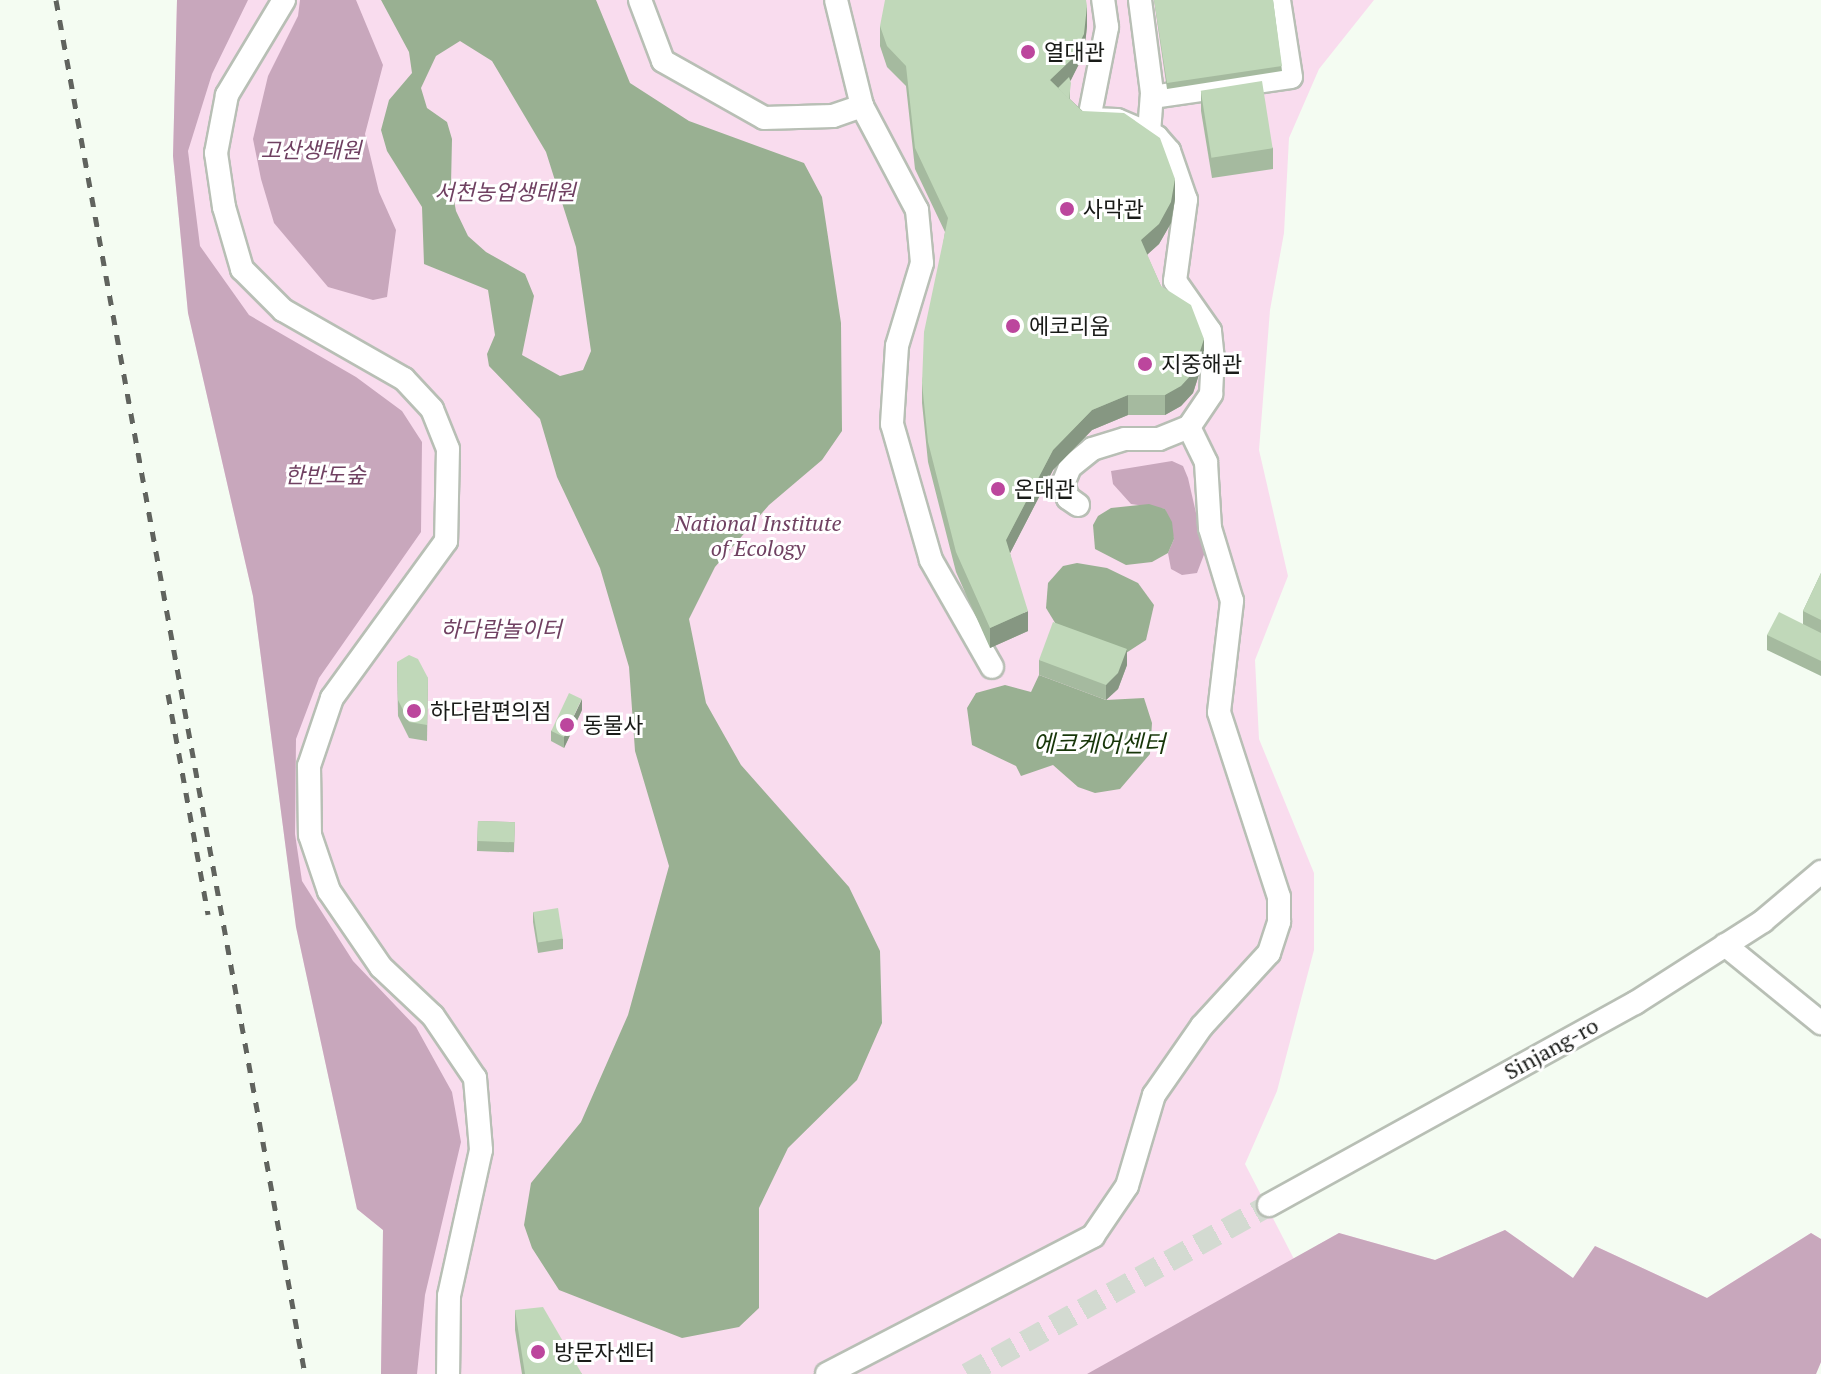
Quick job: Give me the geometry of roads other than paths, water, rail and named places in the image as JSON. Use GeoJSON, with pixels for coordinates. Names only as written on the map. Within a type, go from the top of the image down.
{"type":"FeatureCollection","features":[{"type":"Feature","properties":{"kind":"street"},"geometry":{"type":"LineString","coordinates":[[284,0],[227,95],[216,153],[224,207],[242,269],[283,310],[404,379],[432,409],[448,449],[446,541],[332,698],[309,766],[310,835],[329,891],[381,967],[433,1016],[475,1078],[481,1150],[465,1241],[449,1296],[448,1374]]}},
{"type":"Feature","properties":{"kind":"street"},"geometry":{"type":"LineString","coordinates":[[640,0],[663,61],[764,118],[833,116],[862,106]]}},
{"type":"Feature","properties":{"kind":"street"},"geometry":{"type":"LineString","coordinates":[[836,0],[862,106],[917,210],[922,263],[897,346],[892,387],[894,435],[931,560],[992,667]]}},
{"type":"Feature","properties":{"kind":"street"},"geometry":{"type":"LineString","coordinates":[[1078,505],[1068,498],[1063,484],[1070,467],[1092,449],[1125,439],[1159,439],[1189,427],[1211,394],[1210,331],[1175,281],[1174,258],[1186,200],[1169,151],[1149,133],[1117,120],[1089,119],[1107,27],[1103,0]]}},
{"type":"Feature","properties":{"kind":"street"},"geometry":{"type":"LineString","coordinates":[[1140,0],[1152,97],[1149,133]]}},
{"type":"Feature","properties":{"kind":"street"},"geometry":{"type":"LineString","coordinates":[[1152,97],[1291,77],[1279,0]]}},
{"type":"Feature","properties":{"kind":"street"},"geometry":{"type":"LineString","coordinates":[[827,1374],[1093,1236],[1127,1186],[1154,1095],[1202,1026],[1269,953],[1279,922],[1279,897],[1219,712],[1232,601],[1210,528],[1206,462],[1189,427]]}},
{"type":"Feature","properties":{"kind":"street","name":"Sinjang-ro"},"geometry":{"type":"LineString","coordinates":[[1269,1205],[1635,1003],[1725,945],[1821,872]]}},
{"type":"Feature","properties":{"kind":"street"},"geometry":{"type":"LineString","coordinates":[[1725,945],[1821,1023]]}},
{"type":"Feature","properties":{"kind":"water"},"geometry":{"type":"Polygon","coordinates":[[[381,0],[596,0],[630,83],[689,121],[804,163],[822,197],[841,323],[842,431],[822,460],[769,505],[715,567],[689,619],[706,703],[741,765],[849,887],[880,951],[882,1023],[857,1080],[788,1148],[759,1208],[759,1308],[739,1327],[682,1338],[559,1290],[532,1248],[524,1225],[531,1183],[581,1122],[628,1015],[669,866],[635,751],[629,667],[600,568],[557,477],[540,419],[489,366],[487,354],[495,335],[488,290],[424,264],[422,207],[387,151],[381,130],[389,100],[412,73],[409,52],[381,0]],[[460,41],[436,56],[421,88],[427,108],[447,122],[452,139],[451,185],[456,211],[468,236],[486,252],[525,274],[534,296],[522,355],[560,376],[583,370],[591,351],[576,247],[546,152],[492,61],[460,41]]]}},
{"type":"Feature","properties":{"kind":"water"},"geometry":{"type":"Polygon","coordinates":[[[1149,504],[1165,509],[1172,522],[1174,539],[1168,553],[1152,562],[1126,565],[1095,549],[1093,525],[1098,516],[1111,508],[1149,504]]]}},
{"type":"Feature","properties":{"kind":"water"},"geometry":{"type":"Polygon","coordinates":[[[1077,563],[1107,568],[1138,583],[1154,605],[1146,640],[1126,653],[1057,626],[1046,608],[1048,583],[1063,566],[1077,563]]]}},
{"type":"Feature","properties":{"kind":"water","name":"에코케어센터"},"geometry":{"type":"Polygon","coordinates":[[[1039,675],[1106,700],[1144,698],[1152,723],[1150,754],[1120,789],[1095,793],[1078,787],[1053,765],[1021,776],[1016,766],[972,745],[967,708],[976,693],[1005,685],[1031,692],[1039,675]]]}},
{"type":"Feature","properties":{"kind":"tunnel"},"geometry":{"type":"LineString","coordinates":[[967,1374],[1269,1205]]}},
{"type":"Feature","properties":{"kind":"railway"},"geometry":{"type":"LineString","coordinates":[[56,0],[305,1374]]}},
{"type":"Feature","properties":{"kind":"railway"},"geometry":{"type":"LineString","coordinates":[[168,694],[208,914]]}},
{"type":"Feature","properties":{"kind":"place","name":"열대관"},"geometry":{"type":"Point","coordinates":[1028,52]}},
{"type":"Feature","properties":{"kind":"place","name":"사막관"},"geometry":{"type":"Point","coordinates":[1067,209]}},
{"type":"Feature","properties":{"kind":"place","name":"에코리움"},"geometry":{"type":"Point","coordinates":[1013,326]}},
{"type":"Feature","properties":{"kind":"place","name":"지중해관"},"geometry":{"type":"Point","coordinates":[1145,364]}},
{"type":"Feature","properties":{"kind":"place","name":"온대관"},"geometry":{"type":"Point","coordinates":[998,489]}},
{"type":"Feature","properties":{"kind":"place","name":"하다람편의점"},"geometry":{"type":"Point","coordinates":[414,711]}},
{"type":"Feature","properties":{"kind":"place","name":"동물사"},"geometry":{"type":"Point","coordinates":[567,725]}},
{"type":"Feature","properties":{"kind":"place","name":"방문자센터"},"geometry":{"type":"Point","coordinates":[538,1352]}},
{"type":"Feature","properties":{"kind":"park label","name":"고산생태원"},"geometry":{"type":"Point","coordinates":[311,150]}},
{"type":"Feature","properties":{"kind":"park label","name":"서천농업생태원"},"geometry":{"type":"Point","coordinates":[505,192]}},
{"type":"Feature","properties":{"kind":"park label","name":"한반도숲"},"geometry":{"type":"Point","coordinates":[325,475]}},
{"type":"Feature","properties":{"kind":"park label","name":"National Institute of Ecology"},"geometry":{"type":"Point","coordinates":[758,534]}},
{"type":"Feature","properties":{"kind":"park label","name":"하다람놀이터"},"geometry":{"type":"Point","coordinates":[501,629]}}]}
